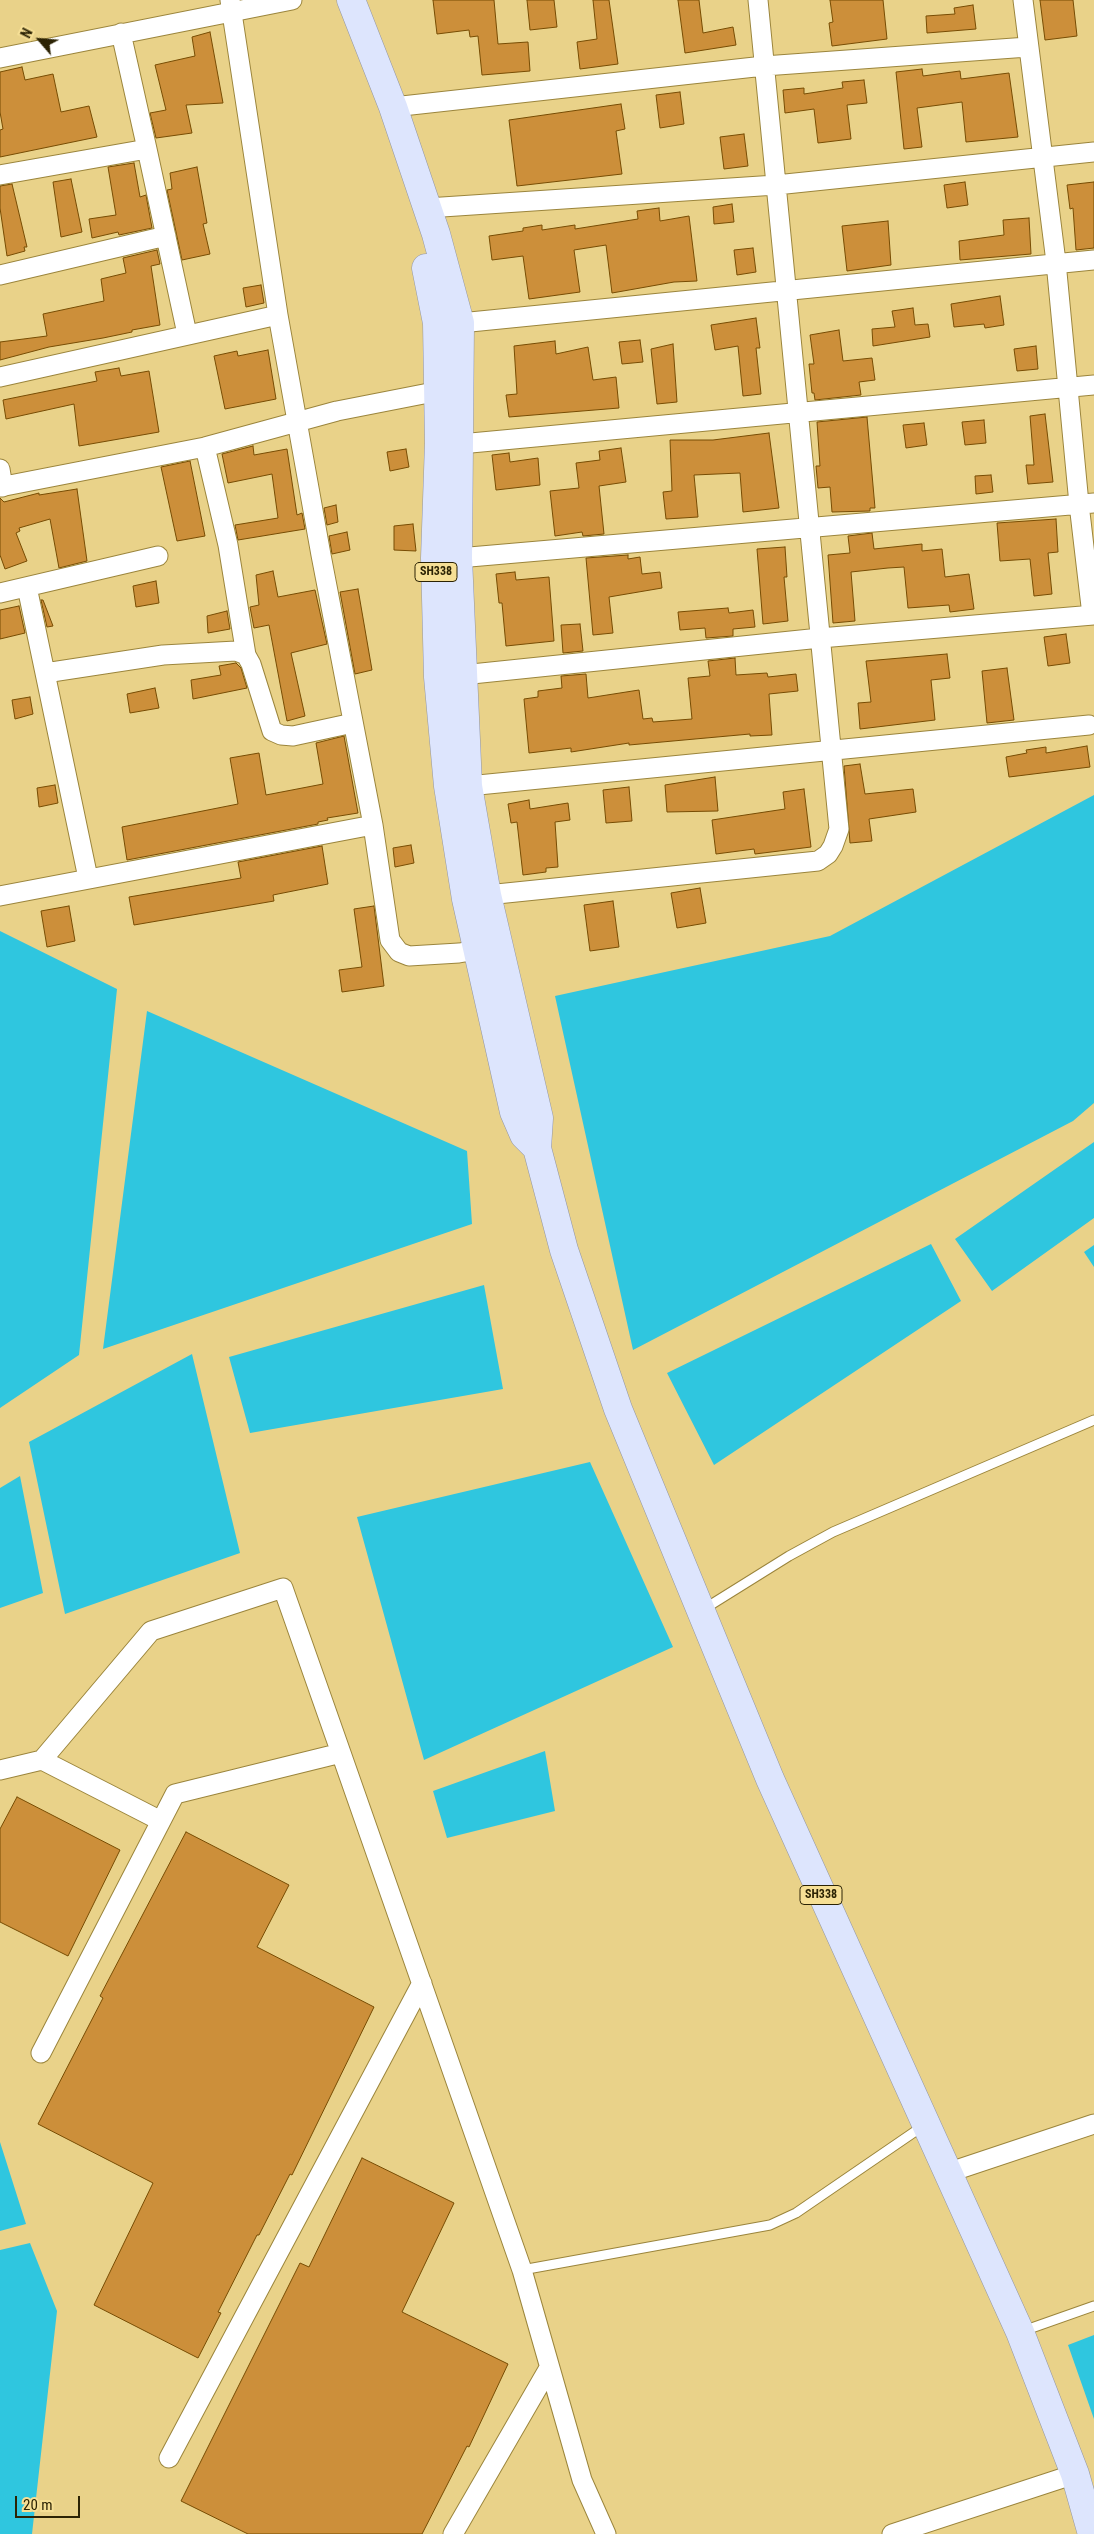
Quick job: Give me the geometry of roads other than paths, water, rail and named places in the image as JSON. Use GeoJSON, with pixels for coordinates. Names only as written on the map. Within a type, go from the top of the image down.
{"type":"FeatureCollection","features":[{"type":"Feature","properties":{"kind":"main road","name":"SH338"},"geometry":{"type":"LineString","coordinates":[[331,0],[376,114],[419,239],[436,308],[439,391],[435,558],[438,677],[454,821],[477,950],[514,1112],[524,1135],[538,1148]]}},
{"type":"Feature","properties":{"kind":"main road","name":"SH338"},"geometry":{"type":"LineString","coordinates":[[351,0],[393,108],[427,208],[460,323],[458,558],[468,786],[487,895],[540,1118],[538,1148],[564,1250],[618,1409],[770,1779],[1020,2332],[1075,2474],[1092,2534]]}},
{"type":"Feature","properties":{"kind":"street"},"geometry":{"type":"LineString","coordinates":[[487,895],[818,861],[828,854],[839,829],[758,0]]}},
{"type":"Feature","properties":{"kind":"street"},"geometry":{"type":"LineString","coordinates":[[462,675],[820,638],[1093,615],[1086,504],[1068,387],[1056,262],[1023,0]]}},
{"type":"Feature","properties":{"kind":"street"},"geometry":{"type":"LineString","coordinates":[[0,58],[121,33],[237,6],[287,1]]}},
{"type":"Feature","properties":{"kind":"street"},"geometry":{"type":"LineString","coordinates":[[237,6],[278,315],[296,422],[374,825],[390,940],[394,946],[409,956],[459,954],[477,950]]}},
{"type":"Feature","properties":{"kind":"street"},"geometry":{"type":"LineString","coordinates":[[121,33],[187,334]]}},
{"type":"Feature","properties":{"kind":"street"},"geometry":{"type":"LineString","coordinates":[[393,108],[764,66],[1028,47]]}},
{"type":"Feature","properties":{"kind":"street"},"geometry":{"type":"LineString","coordinates":[[0,175],[147,149]]}},
{"type":"Feature","properties":{"kind":"street"},"geometry":{"type":"LineString","coordinates":[[427,208],[776,185],[1094,152]]}},
{"type":"Feature","properties":{"kind":"street"},"geometry":{"type":"LineString","coordinates":[[0,275],[166,236]]}},
{"type":"Feature","properties":{"kind":"street"},"geometry":{"type":"LineString","coordinates":[[460,323],[786,292],[1056,262],[1094,260]]}},
{"type":"Feature","properties":{"kind":"street"},"geometry":{"type":"LineString","coordinates":[[0,377],[278,315]]}},
{"type":"Feature","properties":{"kind":"street"},"geometry":{"type":"LineString","coordinates":[[460,444],[1094,385]]}},
{"type":"Feature","properties":{"kind":"street"},"geometry":{"type":"LineString","coordinates":[[1,481],[205,447],[337,411],[439,391]]}},
{"type":"Feature","properties":{"kind":"street"},"geometry":{"type":"LineString","coordinates":[[205,447],[228,545],[246,655],[251,664],[272,731],[281,735],[293,736],[354,722]]}},
{"type":"Feature","properties":{"kind":"street"},"geometry":{"type":"LineString","coordinates":[[458,558],[1086,504]]}},
{"type":"Feature","properties":{"kind":"street"},"geometry":{"type":"LineString","coordinates":[[0,593],[158,556]]}},
{"type":"Feature","properties":{"kind":"street"},"geometry":{"type":"LineString","coordinates":[[28,587],[88,878]]}},
{"type":"Feature","properties":{"kind":"street"},"geometry":{"type":"LineString","coordinates":[[45,673],[163,655],[225,650],[236,651],[246,655]]}},
{"type":"Feature","properties":{"kind":"street"},"geometry":{"type":"LineString","coordinates":[[468,786],[832,752],[1089,725]]}},
{"type":"Feature","properties":{"kind":"street"},"geometry":{"type":"LineString","coordinates":[[0,896],[374,825]]}},
{"type":"Feature","properties":{"kind":"street"},"geometry":{"type":"LineString","coordinates":[[0,1770],[42,1760],[151,1631],[283,1588],[522,2270],[582,2480],[606,2534]]}},
{"type":"Feature","properties":{"kind":"street"},"geometry":{"type":"LineString","coordinates":[[41,2053],[175,1794],[341,1753]]}},
{"type":"Feature","properties":{"kind":"street"},"geometry":{"type":"LineString","coordinates":[[42,1760],[161,1821]]}},
{"type":"Feature","properties":{"kind":"street"},"geometry":{"type":"LineString","coordinates":[[169,2458],[422,1983]]}},
{"type":"Feature","properties":{"kind":"street"},"geometry":{"type":"LineString","coordinates":[[947,2173],[1094,2124]]}},
{"type":"Feature","properties":{"kind":"street"},"geometry":{"type":"LineString","coordinates":[[453,2534],[549,2368]]}},
{"type":"Feature","properties":{"kind":"street"},"geometry":{"type":"LineString","coordinates":[[892,2534],[1075,2474]]}},
{"type":"Feature","properties":{"kind":"lane"},"geometry":{"type":"LineString","coordinates":[[701,1611],[789,1556],[833,1532],[1094,1420]]}},
{"type":"Feature","properties":{"kind":"lane"},"geometry":{"type":"LineString","coordinates":[[522,2270],[770,2225],[796,2213],[925,2124]]}},
{"type":"Feature","properties":{"kind":"lane"},"geometry":{"type":"LineString","coordinates":[[1020,2332],[1094,2306]]}},
{"type":"Feature","properties":{"kind":"water"},"geometry":{"type":"Polygon","coordinates":[[[1094,795],[1094,1103],[1073,1121],[633,1350],[555,996],[830,936],[1094,795]]]}},
{"type":"Feature","properties":{"kind":"water"},"geometry":{"type":"Polygon","coordinates":[[[0,931],[117,989],[79,1355],[0,1408],[0,931]]]}},
{"type":"Feature","properties":{"kind":"water"},"geometry":{"type":"Polygon","coordinates":[[[147,1011],[467,1151],[472,1224],[103,1349],[147,1011]]]}},
{"type":"Feature","properties":{"kind":"water"},"geometry":{"type":"Polygon","coordinates":[[[1094,1142],[1094,1218],[992,1291],[955,1239],[1094,1142]]]}},
{"type":"Feature","properties":{"kind":"water"},"geometry":{"type":"Polygon","coordinates":[[[931,1244],[961,1301],[714,1465],[667,1373],[931,1244]]]}},
{"type":"Feature","properties":{"kind":"water"},"geometry":{"type":"Polygon","coordinates":[[[1094,1245],[1094,1267],[1084,1252],[1094,1245]]]}},
{"type":"Feature","properties":{"kind":"water"},"geometry":{"type":"Polygon","coordinates":[[[484,1285],[503,1389],[250,1433],[229,1357],[484,1285]]]}},
{"type":"Feature","properties":{"kind":"water"},"geometry":{"type":"Polygon","coordinates":[[[192,1354],[240,1553],[65,1614],[29,1442],[192,1354]]]}},
{"type":"Feature","properties":{"kind":"water"},"geometry":{"type":"Polygon","coordinates":[[[590,1462],[673,1647],[424,1760],[357,1517],[590,1462]]]}},
{"type":"Feature","properties":{"kind":"water"},"geometry":{"type":"Polygon","coordinates":[[[20,1476],[43,1593],[0,1608],[0,1488],[20,1476]]]}},
{"type":"Feature","properties":{"kind":"water"},"geometry":{"type":"Polygon","coordinates":[[[545,1751],[555,1811],[447,1838],[433,1791],[545,1751]]]}},
{"type":"Feature","properties":{"kind":"water"},"geometry":{"type":"Polygon","coordinates":[[[0,2142],[26,2224],[0,2231],[0,2142]]]}},
{"type":"Feature","properties":{"kind":"water"},"geometry":{"type":"Polygon","coordinates":[[[30,2243],[57,2311],[32,2534],[0,2534],[0,2250],[30,2243]]]}},
{"type":"Feature","properties":{"kind":"water"},"geometry":{"type":"Polygon","coordinates":[[[1094,2335],[1094,2419],[1068,2345],[1094,2335]]]}}]}
